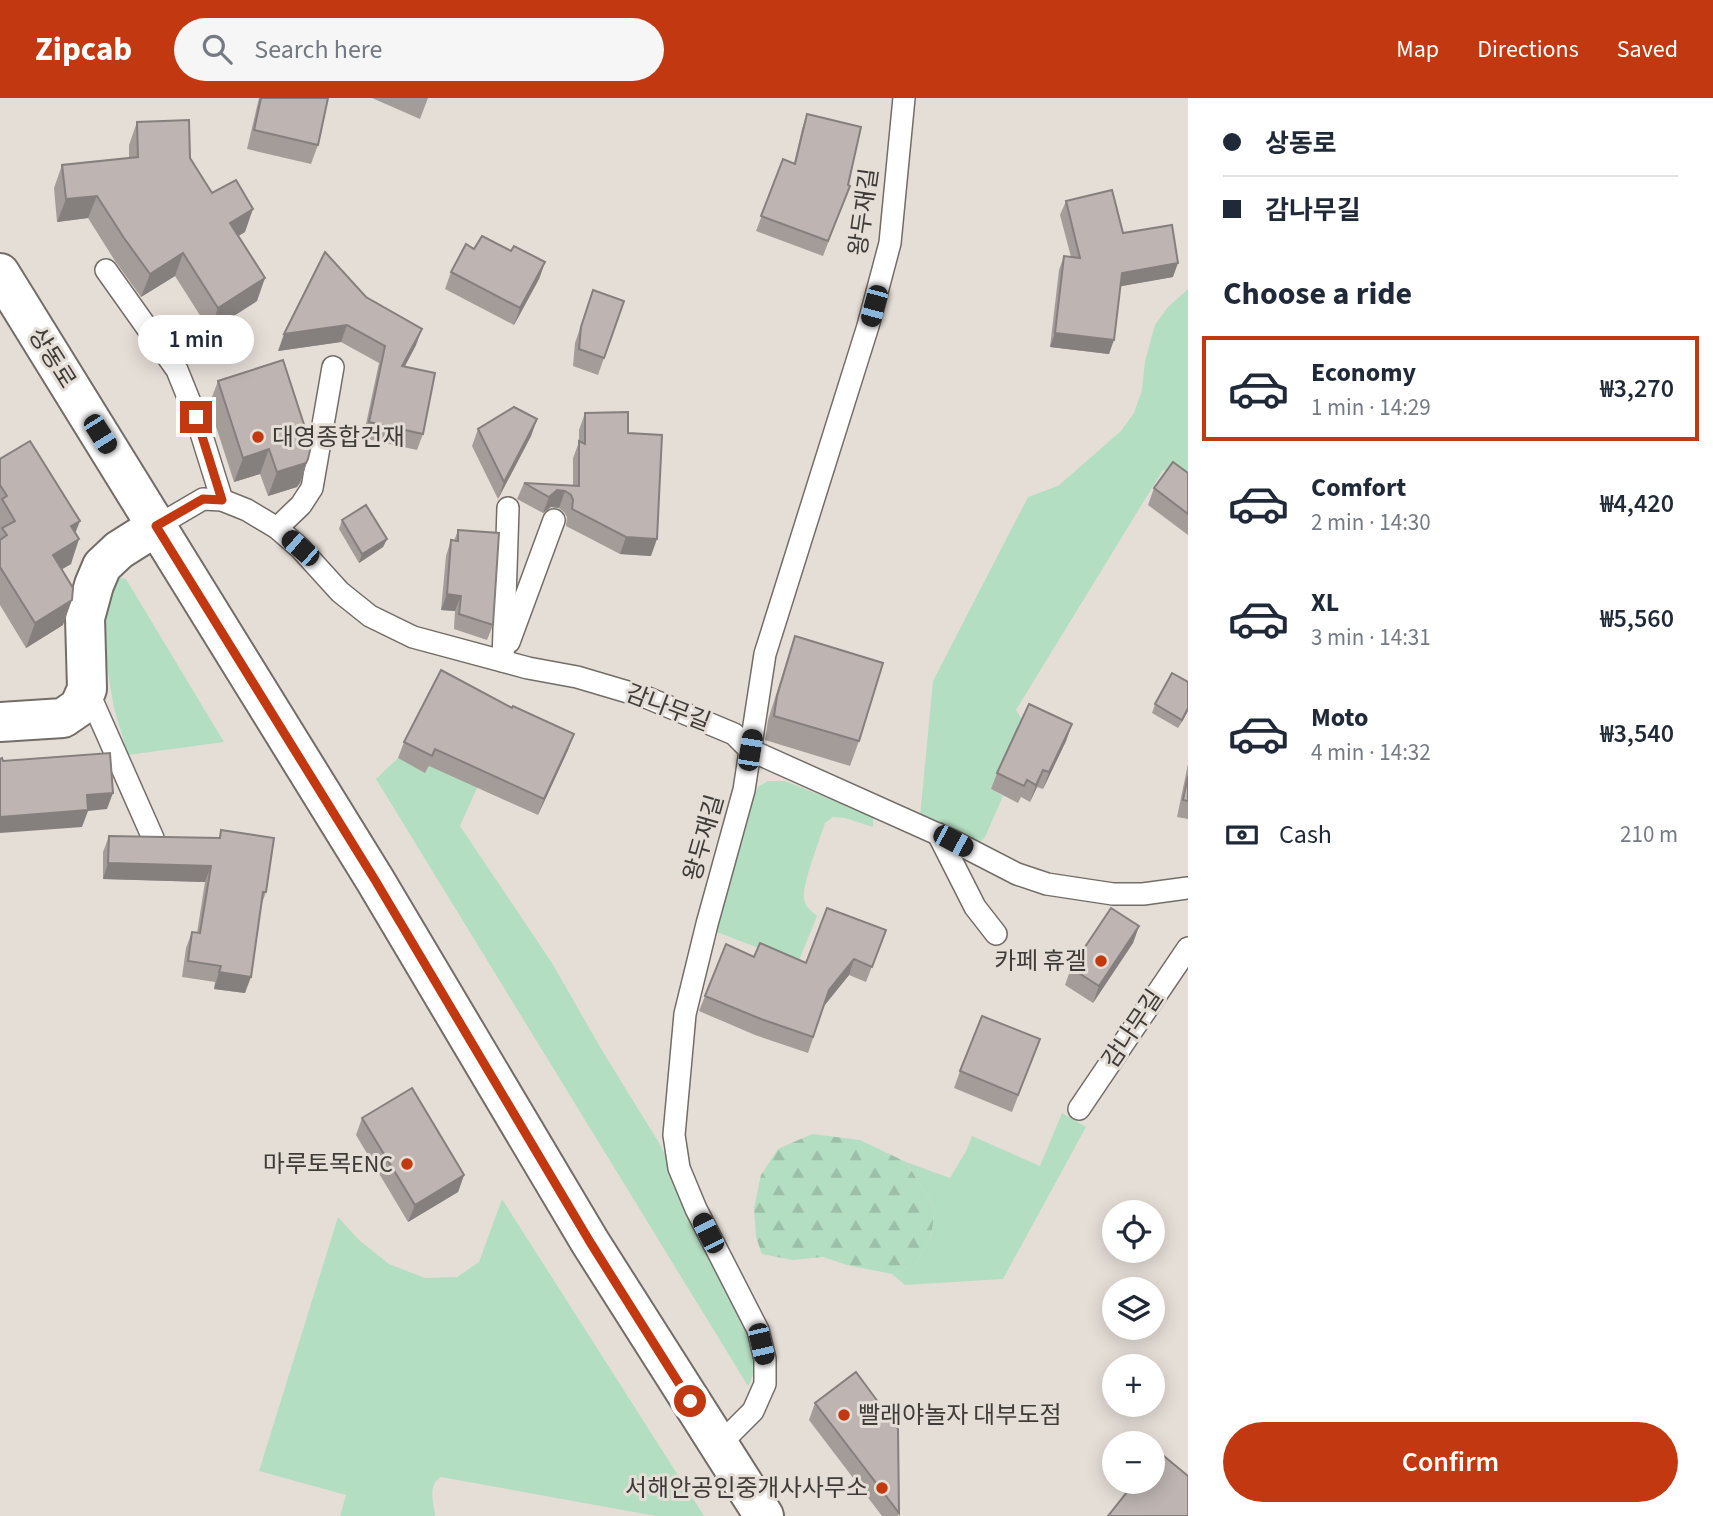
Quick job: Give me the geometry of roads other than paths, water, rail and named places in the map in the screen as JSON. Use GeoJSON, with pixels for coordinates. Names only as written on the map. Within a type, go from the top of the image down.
{"type":"FeatureCollection","features":[{"type":"Feature","properties":{"kind":"street","name":"상동로"},"geometry":{"type":"LineString","coordinates":[[0,274],[375,880],[590,1242],[764,1516]]}},
{"type":"Feature","properties":{"kind":"street"},"geometry":{"type":"LineString","coordinates":[[0,722],[63,718],[79,707],[87,689],[85,618],[93,585],[102,566],[119,550],[156,526]]}},
{"type":"Feature","properties":{"kind":"lane","name":"왕두재길"},"geometry":{"type":"LineString","coordinates":[[719,1446],[753,1411],[765,1384],[765,1359],[758,1330],[696,1209],[679,1168],[674,1135],[685,1014],[744,790],[765,654],[868,326],[890,243],[904,98]]}},
{"type":"Feature","properties":{"kind":"lane"},"geometry":{"type":"LineString","coordinates":[[106,270],[177,370],[196,417],[222,500],[203,499],[156,526]]}},
{"type":"Feature","properties":{"kind":"lane"},"geometry":{"type":"LineString","coordinates":[[277,528],[301,505],[312,488],[333,367]]}},
{"type":"Feature","properties":{"kind":"lane","name":"감나무길"},"geometry":{"type":"LineString","coordinates":[[222,500],[247,510],[277,528],[300,548],[340,592],[370,616],[413,637],[528,668],[577,677],[648,698],[734,734],[750,750],[938,834],[1017,874],[1047,884],[1113,894],[1143,894],[1188,888]]}},
{"type":"Feature","properties":{"kind":"lane"},"geometry":{"type":"LineString","coordinates":[[503,661],[508,508]]}},
{"type":"Feature","properties":{"kind":"lane"},"geometry":{"type":"LineString","coordinates":[[503,661],[554,520]]}},
{"type":"Feature","properties":{"kind":"lane"},"geometry":{"type":"LineString","coordinates":[[87,689],[152,838]]}},
{"type":"Feature","properties":{"kind":"lane"},"geometry":{"type":"LineString","coordinates":[[938,834],[975,907],[996,934]]}},
{"type":"Feature","properties":{"kind":"lane","name":"감나무길"},"geometry":{"type":"LineString","coordinates":[[1079,1109],[1188,948]]}},
{"type":"Feature","properties":{"kind":"place","name":"대영종합건재"},"geometry":{"type":"Point","coordinates":[258,437]}},
{"type":"Feature","properties":{"kind":"place","name":"카페 휴겔"},"geometry":{"type":"Point","coordinates":[1101,961]}},
{"type":"Feature","properties":{"kind":"place","name":"마루토목ENC"},"geometry":{"type":"Point","coordinates":[407,1164]}},
{"type":"Feature","properties":{"kind":"place","name":"빨래야놀자 대부도점"},"geometry":{"type":"Point","coordinates":[844,1415]}},
{"type":"Feature","properties":{"kind":"place","name":"서해안공인중개사사무소"},"geometry":{"type":"Point","coordinates":[882,1488]}}]}
